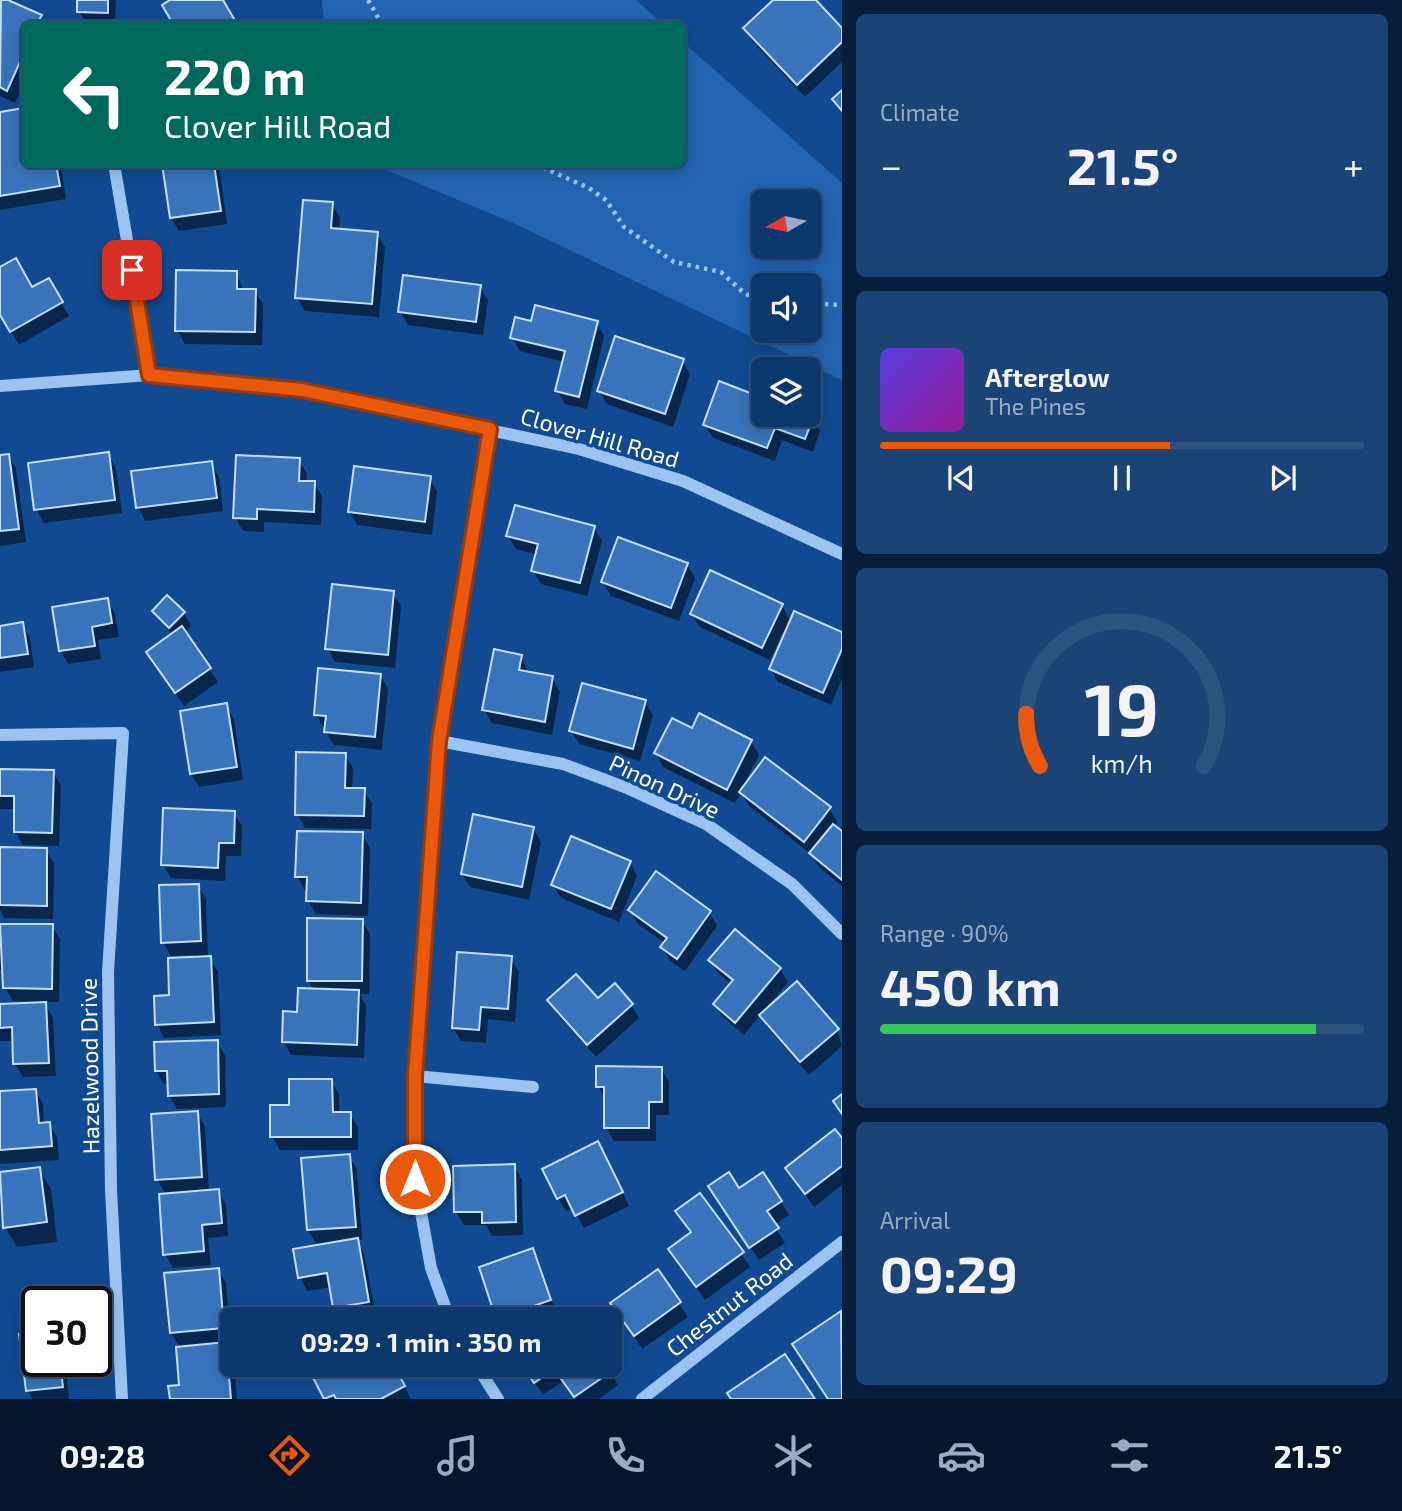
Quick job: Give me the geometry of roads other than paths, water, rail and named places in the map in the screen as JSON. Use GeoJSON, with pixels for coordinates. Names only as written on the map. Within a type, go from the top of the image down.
{"type":"FeatureCollection","features":[{"type":"Feature","properties":{"kind":"street"},"geometry":{"type":"LineString","coordinates":[[115,168],[149,375]]}},
{"type":"Feature","properties":{"kind":"street","name":"Clover Hill Road"},"geometry":{"type":"LineString","coordinates":[[0,386],[149,375],[302,390],[579,449],[683,481],[842,554]]}},
{"type":"Feature","properties":{"kind":"street"},"geometry":{"type":"LineString","coordinates":[[445,1307],[431,1268],[415,1179],[415,1076],[439,741],[490,429]]}},
{"type":"Feature","properties":{"kind":"street","name":"Hazelwood Drive"},"geometry":{"type":"LineString","coordinates":[[0,735],[123,733],[108,972],[111,1190],[122,1399]]}},
{"type":"Feature","properties":{"kind":"street","name":"Pinon Drive"},"geometry":{"type":"LineString","coordinates":[[439,741],[563,764],[627,788],[706,824],[792,884],[842,934]]}},
{"type":"Feature","properties":{"kind":"street"},"geometry":{"type":"LineString","coordinates":[[415,1076],[533,1087]]}},
{"type":"Feature","properties":{"kind":"street","name":"Chestnut Road"},"geometry":{"type":"LineString","coordinates":[[642,1399],[842,1242]]}},
{"type":"Feature","properties":{"kind":"street"},"geometry":{"type":"LineString","coordinates":[[484,1377],[498,1399]]}}]}
